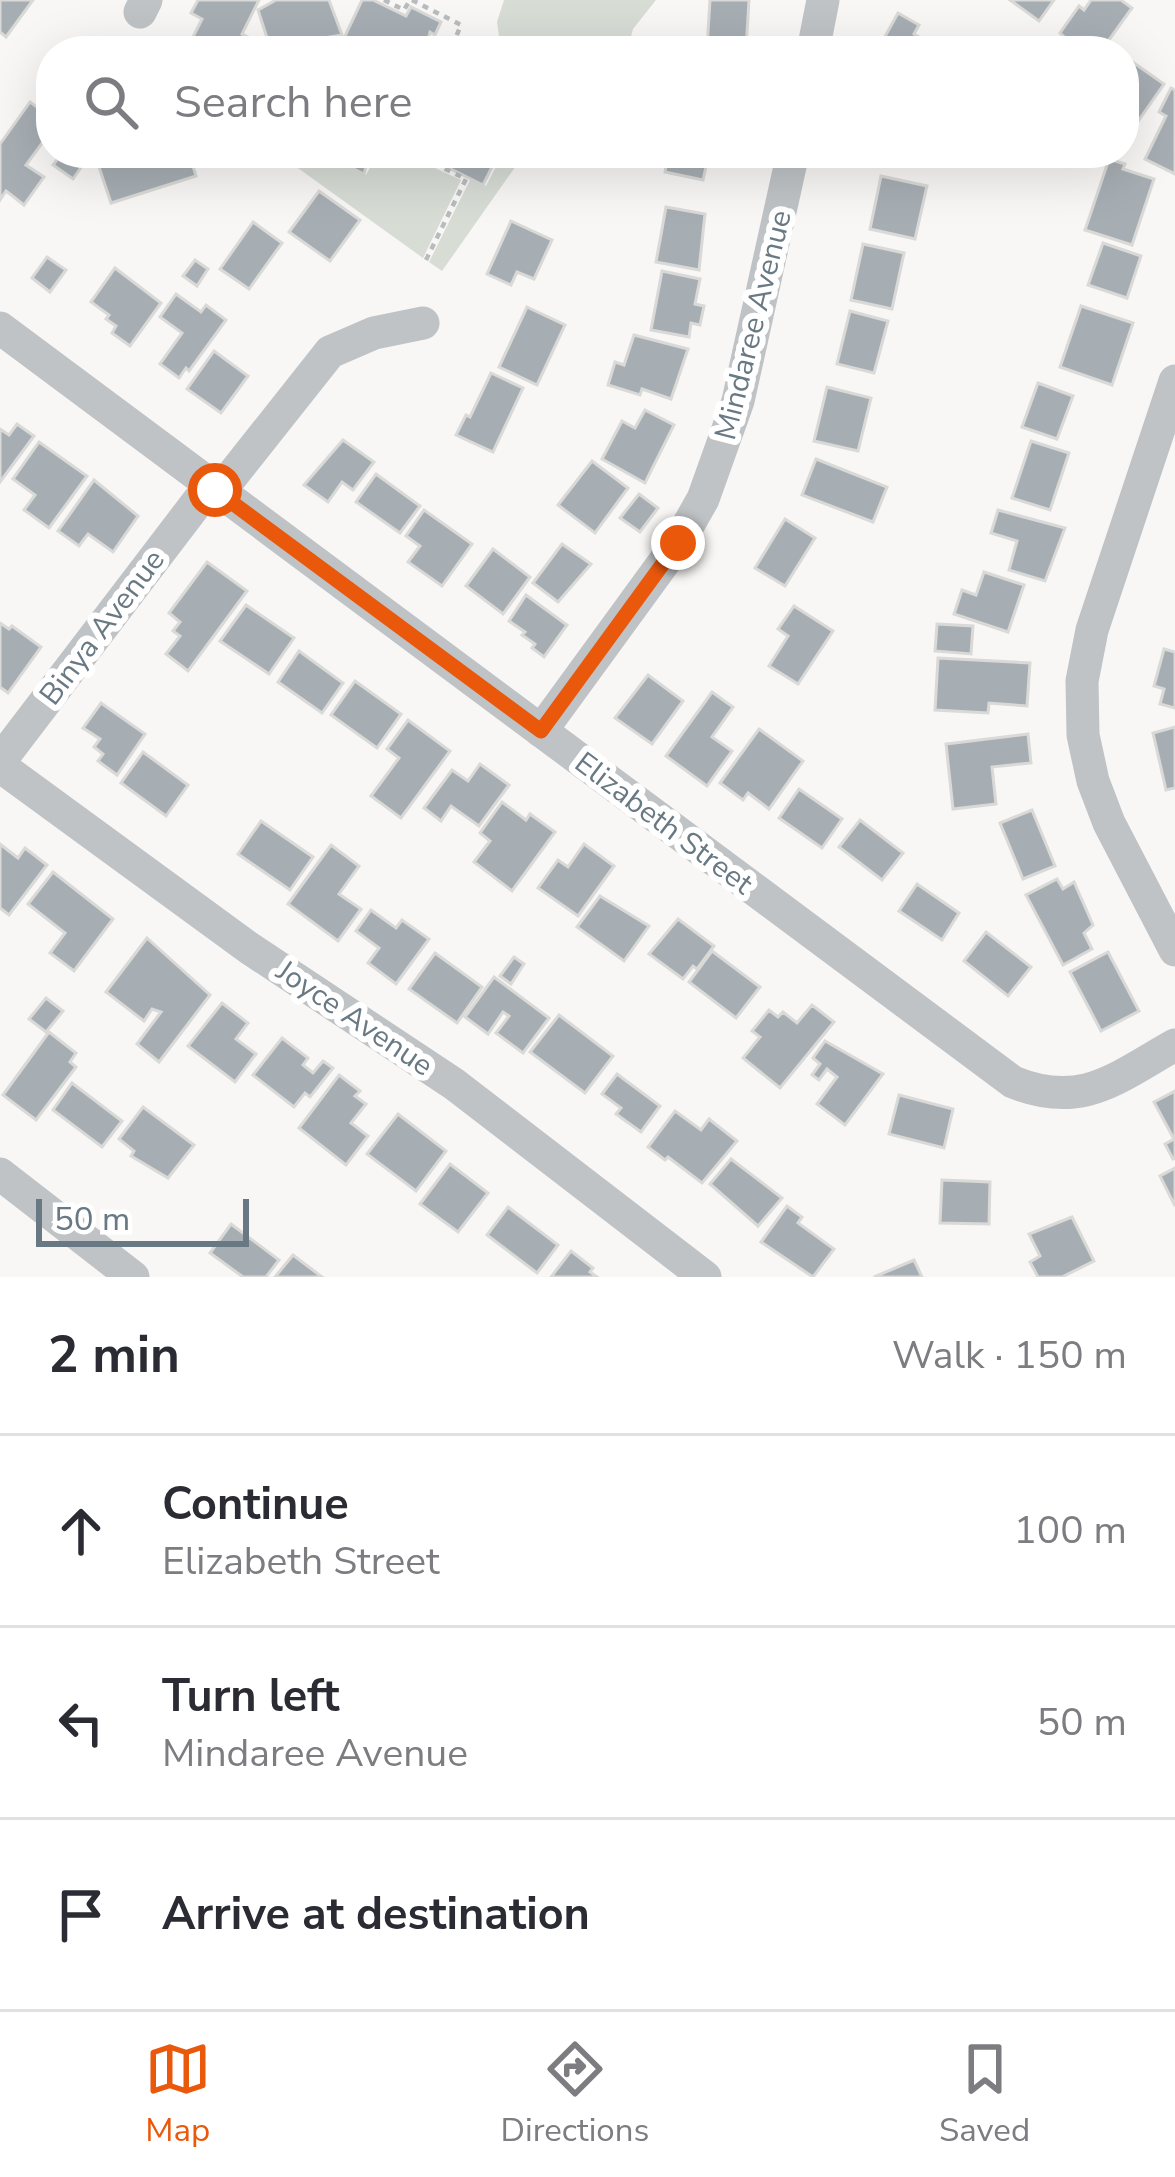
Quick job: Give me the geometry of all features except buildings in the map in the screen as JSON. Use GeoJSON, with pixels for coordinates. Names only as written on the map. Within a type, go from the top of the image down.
{"type":"FeatureCollection","features":[{"type":"Feature","properties":{"kind":"street"},"geometry":{"type":"LineString","coordinates":[[816,36],[823,0]]}},
{"type":"Feature","properties":{"kind":"street","name":"Mindaree Avenue"},"geometry":{"type":"LineString","coordinates":[[541,731],[678,543],[703,499],[738,401],[790,168]]}},
{"type":"Feature","properties":{"kind":"street","name":"Binya Avenue"},"geometry":{"type":"LineString","coordinates":[[0,764],[199,500],[231,477],[330,352],[374,333],[423,323]]}},
{"type":"Feature","properties":{"kind":"street","name":"Elizabeth Street"},"geometry":{"type":"LineString","coordinates":[[0,328],[1013,1082],[1042,1094],[1072,1095],[1099,1088],[1175,1046]]}},
{"type":"Feature","properties":{"kind":"street"},"geometry":{"type":"LineString","coordinates":[[1175,381],[1092,630],[1082,681],[1083,735],[1093,781],[1109,823],[1175,950]]}},
{"type":"Feature","properties":{"kind":"street","name":"Joyce Avenue"},"geometry":{"type":"LineString","coordinates":[[0,764],[249,948],[454,1084],[705,1277]]}},
{"type":"Feature","properties":{"kind":"street"},"geometry":{"type":"LineString","coordinates":[[0,1174],[134,1277]]}},
{"type":"Feature","properties":{"kind":"path"},"geometry":{"type":"LineString","coordinates":[[384,0],[404,10],[411,0],[461,26],[457,36]]}},
{"type":"Feature","properties":{"kind":"path"},"geometry":{"type":"LineString","coordinates":[[426,260],[466,179],[443,168]]}},
{"type":"Feature","properties":{"kind":"shaded area"},"geometry":{"type":"Polygon","coordinates":[[[504,0],[656,0],[631,36],[499,36],[497,22],[504,0]]]}},
{"type":"Feature","properties":{"kind":"shaded area"},"geometry":{"type":"Polygon","coordinates":[[[298,168],[351,168],[366,175],[370,168],[435,168],[461,180],[423,258],[298,168]]]}},
{"type":"Feature","properties":{"kind":"shaded area"},"geometry":{"type":"Polygon","coordinates":[[[495,168],[514,168],[442,271],[429,262],[471,178],[486,186],[495,168]]]}},
{"type":"Feature","properties":{"kind":"route"},"geometry":{"type":"LineString","coordinates":[[215,490],[541,731],[678,543]]}}]}
